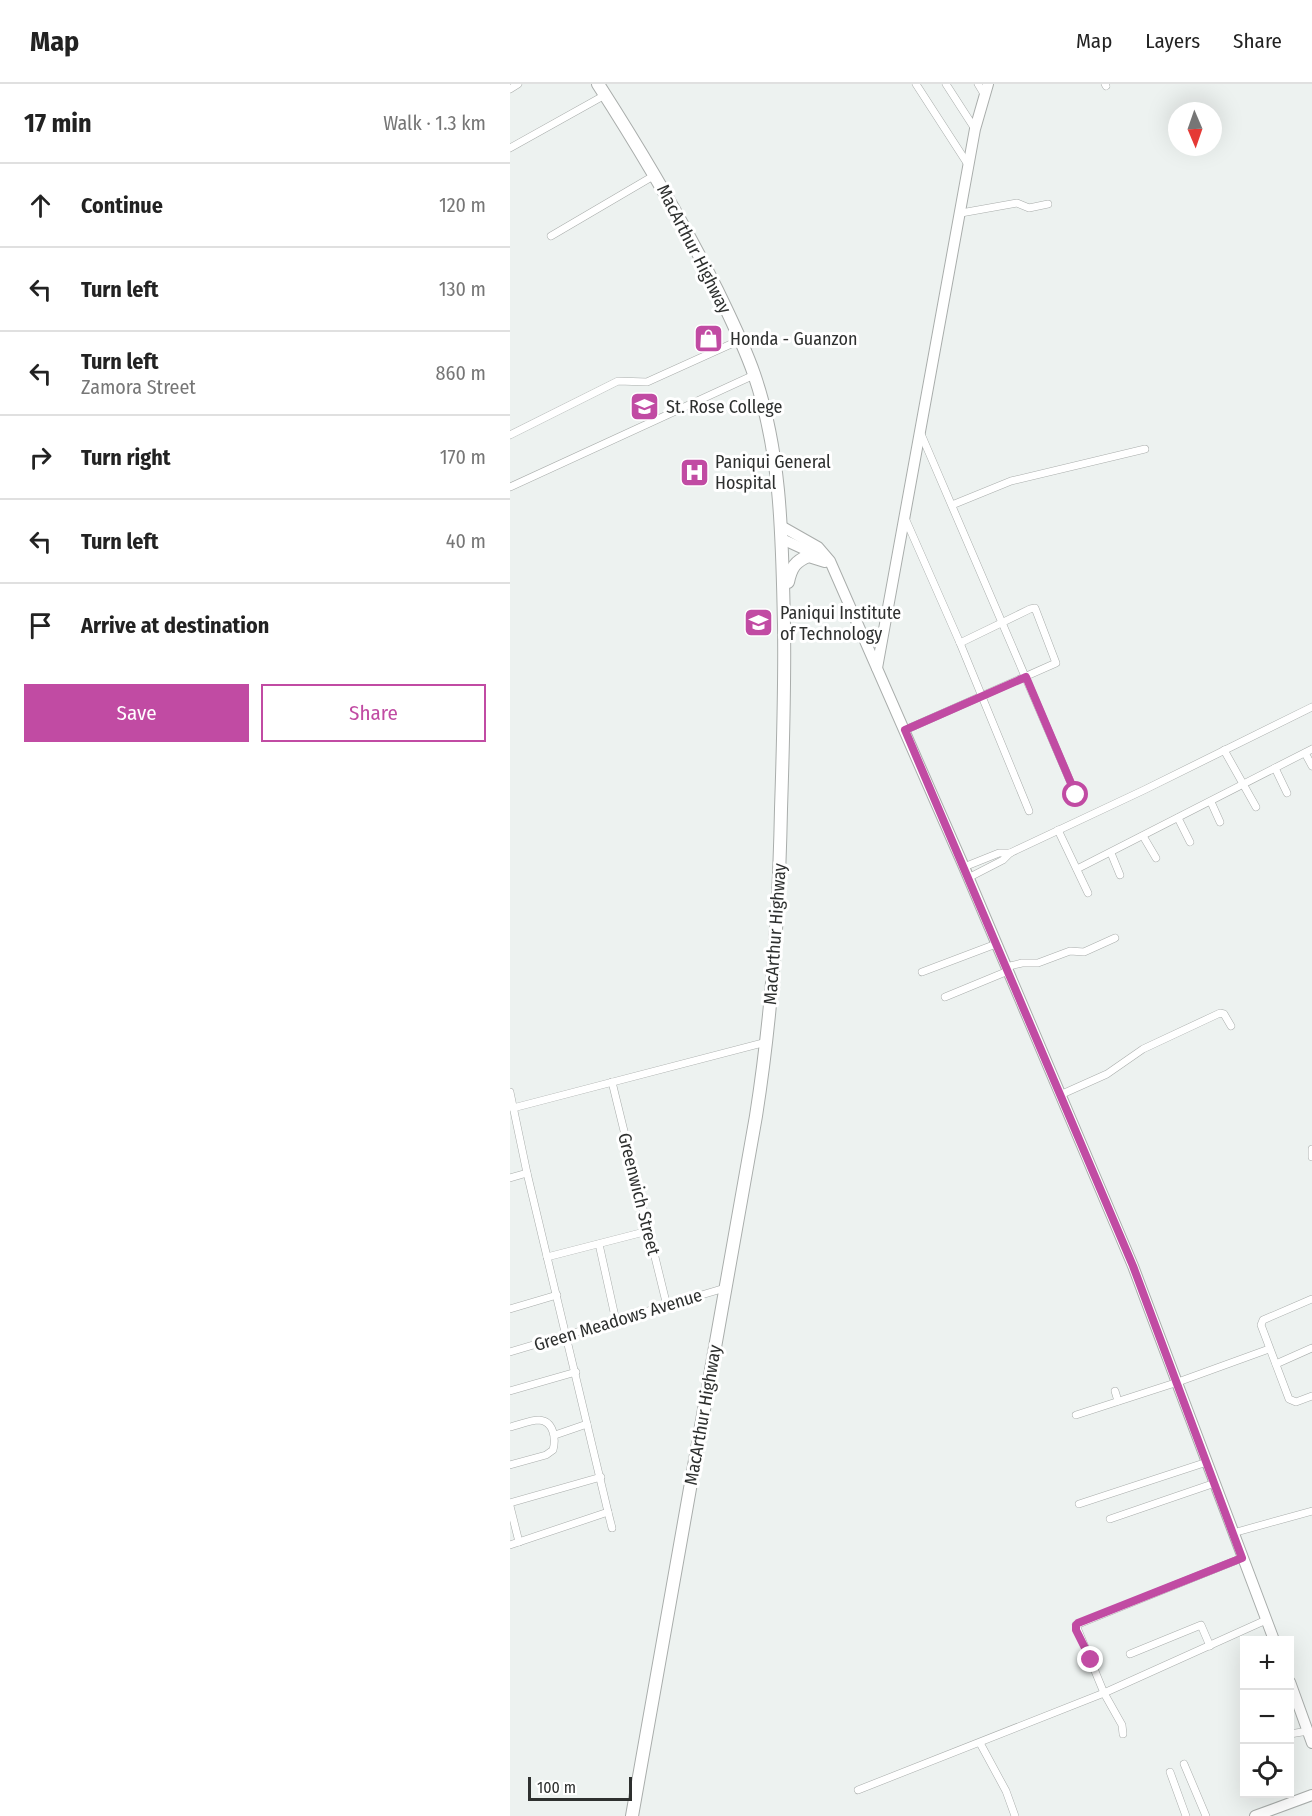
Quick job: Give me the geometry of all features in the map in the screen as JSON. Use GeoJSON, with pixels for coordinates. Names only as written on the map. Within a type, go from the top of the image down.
{"type":"FeatureCollection","features":[{"type":"Feature","properties":{"kind":"highway","name":"MacArthur Highway"},"geometry":{"type":"LineString","coordinates":[[598,84],[655,175],[699,255],[740,340],[754,375],[775,460],[782,532],[784,742],[779,913],[767,1042],[700,1442],[632,1816]]}},
{"type":"Feature","properties":{"kind":"highway"},"geometry":{"type":"LineString","coordinates":[[783,604],[789,573],[795,563],[809,556],[828,563]]}},
{"type":"Feature","properties":{"kind":"main road"},"geometry":{"type":"LineString","coordinates":[[877,668],[984,87]]}},
{"type":"Feature","properties":{"kind":"main road"},"geometry":{"type":"LineString","coordinates":[[782,532],[810,542],[828,563],[905,730],[1133,1266],[1272,1636]]}},
{"type":"Feature","properties":{"kind":"main road"},"geometry":{"type":"LineString","coordinates":[[1293,1690],[1312,1743]]}},
{"type":"Feature","properties":{"kind":"main road"},"geometry":{"type":"LineString","coordinates":[[1255,1816],[1312,1795]]}},
{"type":"Feature","properties":{"kind":"street"},"geometry":{"type":"LineString","coordinates":[[510,89],[518,84]]}},
{"type":"Feature","properties":{"kind":"street"},"geometry":{"type":"LineString","coordinates":[[916,84],[969,166]]}},
{"type":"Feature","properties":{"kind":"street"},"geometry":{"type":"LineString","coordinates":[[946,84],[975,129]]}},
{"type":"Feature","properties":{"kind":"street"},"geometry":{"type":"LineString","coordinates":[[510,148],[605,96]]}},
{"type":"Feature","properties":{"kind":"street"},"geometry":{"type":"LineString","coordinates":[[551,236],[655,175]]}},
{"type":"Feature","properties":{"kind":"street"},"geometry":{"type":"LineString","coordinates":[[961,213],[1017,203],[1029,208],[1048,204]]}},
{"type":"Feature","properties":{"kind":"street"},"geometry":{"type":"LineString","coordinates":[[510,435],[618,381],[647,382],[740,340]]}},
{"type":"Feature","properties":{"kind":"street"},"geometry":{"type":"LineString","coordinates":[[510,488],[754,375]]}},
{"type":"Feature","properties":{"kind":"street"},"geometry":{"type":"LineString","coordinates":[[921,434],[1076,795]]}},
{"type":"Feature","properties":{"kind":"street"},"geometry":{"type":"LineString","coordinates":[[952,505],[1011,482],[1145,449]]}},
{"type":"Feature","properties":{"kind":"street"},"geometry":{"type":"LineString","coordinates":[[905,518],[1029,811]]}},
{"type":"Feature","properties":{"kind":"street"},"geometry":{"type":"LineString","coordinates":[[905,730],[1056,663],[1037,610],[1030,609],[960,644]]}},
{"type":"Feature","properties":{"kind":"street"},"geometry":{"type":"LineString","coordinates":[[968,878],[1003,860],[1010,853],[1312,707]]}},
{"type":"Feature","properties":{"kind":"street"},"geometry":{"type":"LineString","coordinates":[[1224,750],[1256,807]]}},
{"type":"Feature","properties":{"kind":"street"},"geometry":{"type":"LineString","coordinates":[[1077,869],[1309,751],[1312,766]]}},
{"type":"Feature","properties":{"kind":"street"},"geometry":{"type":"LineString","coordinates":[[1275,768],[1287,793]]}},
{"type":"Feature","properties":{"kind":"street"},"geometry":{"type":"LineString","coordinates":[[1211,802],[1220,822]]}},
{"type":"Feature","properties":{"kind":"street"},"geometry":{"type":"LineString","coordinates":[[1178,818],[1190,842]]}},
{"type":"Feature","properties":{"kind":"street"},"geometry":{"type":"LineString","coordinates":[[1058,830],[1088,894]]}},
{"type":"Feature","properties":{"kind":"street"},"geometry":{"type":"LineString","coordinates":[[1143,836],[1156,858]]}},
{"type":"Feature","properties":{"kind":"street"},"geometry":{"type":"LineString","coordinates":[[964,867],[999,853],[1010,853]]}},
{"type":"Feature","properties":{"kind":"street"},"geometry":{"type":"LineString","coordinates":[[1111,853],[1120,875]]}},
{"type":"Feature","properties":{"kind":"street"},"geometry":{"type":"LineString","coordinates":[[977,862],[981,872]]}},
{"type":"Feature","properties":{"kind":"street"},"geometry":{"type":"LineString","coordinates":[[945,997],[1022,963],[1038,963],[1070,951],[1084,952],[1115,938]]}},
{"type":"Feature","properties":{"kind":"street"},"geometry":{"type":"LineString","coordinates":[[922,972],[996,944]]}},
{"type":"Feature","properties":{"kind":"street"},"geometry":{"type":"LineString","coordinates":[[1060,1095],[1107,1074],[1143,1049],[1220,1012],[1224,1014],[1231,1026]]}},
{"type":"Feature","properties":{"kind":"street"},"geometry":{"type":"LineString","coordinates":[[513,1108],[767,1042]]}},
{"type":"Feature","properties":{"kind":"street","name":"Greenwich Street"},"geometry":{"type":"LineString","coordinates":[[612,1082],[667,1306]]}},
{"type":"Feature","properties":{"kind":"street"},"geometry":{"type":"LineString","coordinates":[[510,1092],[527,1173],[612,1528]]}},
{"type":"Feature","properties":{"kind":"street"},"geometry":{"type":"LineString","coordinates":[[1312,1149],[1312,1157]]}},
{"type":"Feature","properties":{"kind":"street"},"geometry":{"type":"LineString","coordinates":[[510,1178],[527,1173]]}},
{"type":"Feature","properties":{"kind":"street"},"geometry":{"type":"LineString","coordinates":[[547,1257],[648,1231]]}},
{"type":"Feature","properties":{"kind":"street"},"geometry":{"type":"LineString","coordinates":[[599,1244],[615,1321]]}},
{"type":"Feature","properties":{"kind":"street","name":"Green Meadows Avenue"},"geometry":{"type":"LineString","coordinates":[[510,1352],[725,1288]]}},
{"type":"Feature","properties":{"kind":"street"},"geometry":{"type":"LineString","coordinates":[[510,1309],[557,1295]]}},
{"type":"Feature","properties":{"kind":"street"},"geometry":{"type":"LineString","coordinates":[[1312,1299],[1262,1322],[1269,1348],[1289,1399],[1299,1401],[1312,1396]]}},
{"type":"Feature","properties":{"kind":"street"},"geometry":{"type":"LineString","coordinates":[[1076,1415],[1178,1382],[1269,1348]]}},
{"type":"Feature","properties":{"kind":"street"},"geometry":{"type":"LineString","coordinates":[[1276,1364],[1312,1348]]}},
{"type":"Feature","properties":{"kind":"street"},"geometry":{"type":"LineString","coordinates":[[510,1391],[576,1372]]}},
{"type":"Feature","properties":{"kind":"street"},"geometry":{"type":"LineString","coordinates":[[1115,1390],[1118,1401]]}},
{"type":"Feature","properties":{"kind":"street"},"geometry":{"type":"LineString","coordinates":[[510,1427],[539,1420],[546,1422],[555,1435],[553,1450],[546,1455],[510,1465]]}},
{"type":"Feature","properties":{"kind":"street"},"geometry":{"type":"LineString","coordinates":[[555,1435],[588,1424]]}},
{"type":"Feature","properties":{"kind":"street"},"geometry":{"type":"LineString","coordinates":[[1079,1504],[1207,1462]]}},
{"type":"Feature","properties":{"kind":"street"},"geometry":{"type":"LineString","coordinates":[[519,1542],[510,1505],[601,1477]]}},
{"type":"Feature","properties":{"kind":"street"},"geometry":{"type":"LineString","coordinates":[[1110,1519],[1215,1483]]}},
{"type":"Feature","properties":{"kind":"street"},"geometry":{"type":"LineString","coordinates":[[1233,1533],[1312,1511]]}},
{"type":"Feature","properties":{"kind":"street"},"geometry":{"type":"LineString","coordinates":[[510,1545],[608,1512]]}},
{"type":"Feature","properties":{"kind":"street"},"geometry":{"type":"LineString","coordinates":[[1123,1734],[1122,1725],[1104,1693],[1076,1625],[1242,1558]]}},
{"type":"Feature","properties":{"kind":"street"},"geometry":{"type":"LineString","coordinates":[[858,1790],[1104,1693],[1266,1620]]}},
{"type":"Feature","properties":{"kind":"street"},"geometry":{"type":"LineString","coordinates":[[1130,1654],[1201,1625],[1210,1646]]}},
{"type":"Feature","properties":{"kind":"street"},"geometry":{"type":"LineString","coordinates":[[1294,1733],[1308,1731]]}},
{"type":"Feature","properties":{"kind":"street"},"geometry":{"type":"LineString","coordinates":[[980,1743],[1006,1791],[1015,1816]]}},
{"type":"Feature","properties":{"kind":"street"},"geometry":{"type":"LineString","coordinates":[[1184,1764],[1206,1816]]}},
{"type":"Feature","properties":{"kind":"street"},"geometry":{"type":"LineString","coordinates":[[1170,1772],[1186,1816]]}},
{"type":"Feature","properties":{"kind":"place","name":"Honda - Guanzon"},"geometry":{"type":"Point","coordinates":[709,339]}},
{"type":"Feature","properties":{"kind":"place","name":"St. Rose College"},"geometry":{"type":"Point","coordinates":[645,407]}},
{"type":"Feature","properties":{"kind":"place","name":"Paniqui General Hospital"},"geometry":{"type":"Point","coordinates":[694,472]}},
{"type":"Feature","properties":{"kind":"place","name":"Paniqui Institute of Technology"},"geometry":{"type":"Point","coordinates":[759,623]}},
{"type":"Feature","properties":{"kind":"route"},"geometry":{"type":"LineString","coordinates":[[1076,795],[1026,677],[905,730],[1133,1266],[1242,1558],[1078,1623],[1076,1630],[1091,1660]]}}]}
